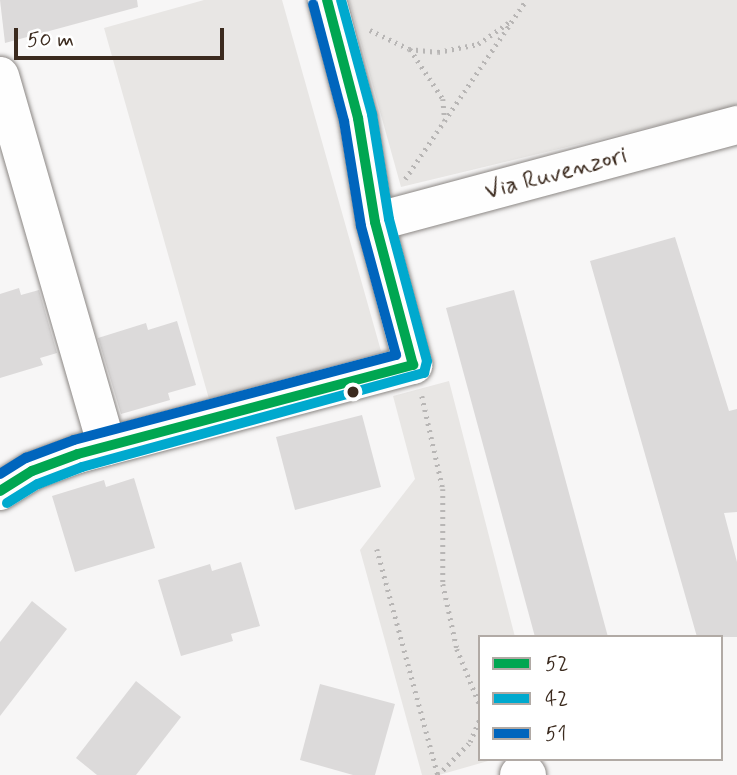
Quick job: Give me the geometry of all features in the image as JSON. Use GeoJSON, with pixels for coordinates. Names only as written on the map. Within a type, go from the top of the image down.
{"type":"FeatureCollection","features":[{"type":"Feature","properties":{"kind":"street"},"geometry":{"type":"LineString","coordinates":[[0,491],[32,471],[107,446],[413,365],[375,222],[358,118],[328,4]]}},
{"type":"Feature","properties":{"kind":"street"},"geometry":{"type":"LineString","coordinates":[[0,76],[107,446]]}},
{"type":"Feature","properties":{"kind":"street","name":"Via Ruvenzori"},"geometry":{"type":"LineString","coordinates":[[375,222],[737,125]]}},
{"type":"Feature","properties":{"kind":"path"},"geometry":{"type":"LineString","coordinates":[[375,222],[526,0]]}},
{"type":"Feature","properties":{"kind":"path"},"geometry":{"type":"LineString","coordinates":[[328,4],[409,49],[438,52],[478,44],[512,21]]}},
{"type":"Feature","properties":{"kind":"path"},"geometry":{"type":"LineString","coordinates":[[409,49],[443,99],[445,121]]}},
{"type":"Feature","properties":{"kind":"path"},"geometry":{"type":"LineString","coordinates":[[413,365],[443,489],[443,584],[457,649],[478,700]]}},
{"type":"Feature","properties":{"kind":"path"},"geometry":{"type":"LineString","coordinates":[[377,549],[438,775]]}},
{"type":"Feature","properties":{"kind":"path"},"geometry":{"type":"LineString","coordinates":[[438,775],[470,742],[478,724]]}},
{"type":"Feature","properties":{"kind":"shaded area"},"geometry":{"type":"Polygon","coordinates":[[[204,0],[282,0],[381,351],[209,399],[104,28],[204,0]]]}},
{"type":"Feature","properties":{"kind":"shaded area"},"geometry":{"type":"Polygon","coordinates":[[[349,0],[737,0],[737,106],[401,187],[349,0]]]}},
{"type":"Feature","properties":{"kind":"shaded area"},"geometry":{"type":"Polygon","coordinates":[[[449,381],[514,635],[478,635],[478,761],[488,761],[439,775],[422,775],[360,550],[415,479],[393,396],[449,381]]]}},
{"type":"Feature","properties":{"kind":"building"},"geometry":{"type":"Polygon","coordinates":[[[0,0],[137,0],[138,7],[5,43],[0,0]]]}},
{"type":"Feature","properties":{"kind":"building"},"geometry":{"type":"Polygon","coordinates":[[[675,237],[729,411],[737,409],[737,512],[724,513],[737,562],[737,637],[696,635],[590,261],[675,237]]]}},
{"type":"Feature","properties":{"kind":"building"},"geometry":{"type":"Polygon","coordinates":[[[19,288],[21,295],[39,290],[57,353],[40,358],[43,365],[0,378],[0,294],[19,288]]]}},
{"type":"Feature","properties":{"kind":"building"},"geometry":{"type":"Polygon","coordinates":[[[514,290],[607,635],[534,635],[446,308],[514,290]]]}},
{"type":"Feature","properties":{"kind":"building"},"geometry":{"type":"Polygon","coordinates":[[[177,321],[196,385],[168,393],[170,400],[121,414],[98,338],[146,323],[148,330],[177,321]]]}},
{"type":"Feature","properties":{"kind":"building"},"geometry":{"type":"Polygon","coordinates":[[[362,415],[381,487],[295,510],[276,437],[362,415]]]}},
{"type":"Feature","properties":{"kind":"building"},"geometry":{"type":"Polygon","coordinates":[[[134,478],[155,548],[75,572],[52,496],[104,480],[106,487],[134,478]]]}},
{"type":"Feature","properties":{"kind":"building"},"geometry":{"type":"Polygon","coordinates":[[[241,562],[260,626],[231,634],[233,641],[181,656],[158,580],[210,564],[212,571],[241,562]]]}},
{"type":"Feature","properties":{"kind":"building"},"geometry":{"type":"Polygon","coordinates":[[[32,601],[67,629],[0,716],[0,642],[32,601]]]}},
{"type":"Feature","properties":{"kind":"building"},"geometry":{"type":"Polygon","coordinates":[[[136,681],[181,717],[136,775],[97,775],[76,758],[136,681]]]}},
{"type":"Feature","properties":{"kind":"building"},"geometry":{"type":"Polygon","coordinates":[[[320,684],[395,704],[375,775],[353,775],[300,760],[320,684]]]}},
{"type":"Feature","properties":{"kind":"transit line","name":"52"},"geometry":{"type":"LineString","coordinates":[[0,491],[32,471],[78,454],[413,365],[375,222],[358,118],[327,0]]}},
{"type":"Feature","properties":{"kind":"transit line","name":"42"},"geometry":{"type":"LineString","coordinates":[[7,503],[38,484],[82,467],[424,373],[427,361],[389,219],[372,114],[341,0]]}},
{"type":"Feature","properties":{"kind":"transit line","name":"51"},"geometry":{"type":"LineString","coordinates":[[0,474],[26,458],[74,440],[396,355],[361,226],[344,121],[313,4]]}}]}
